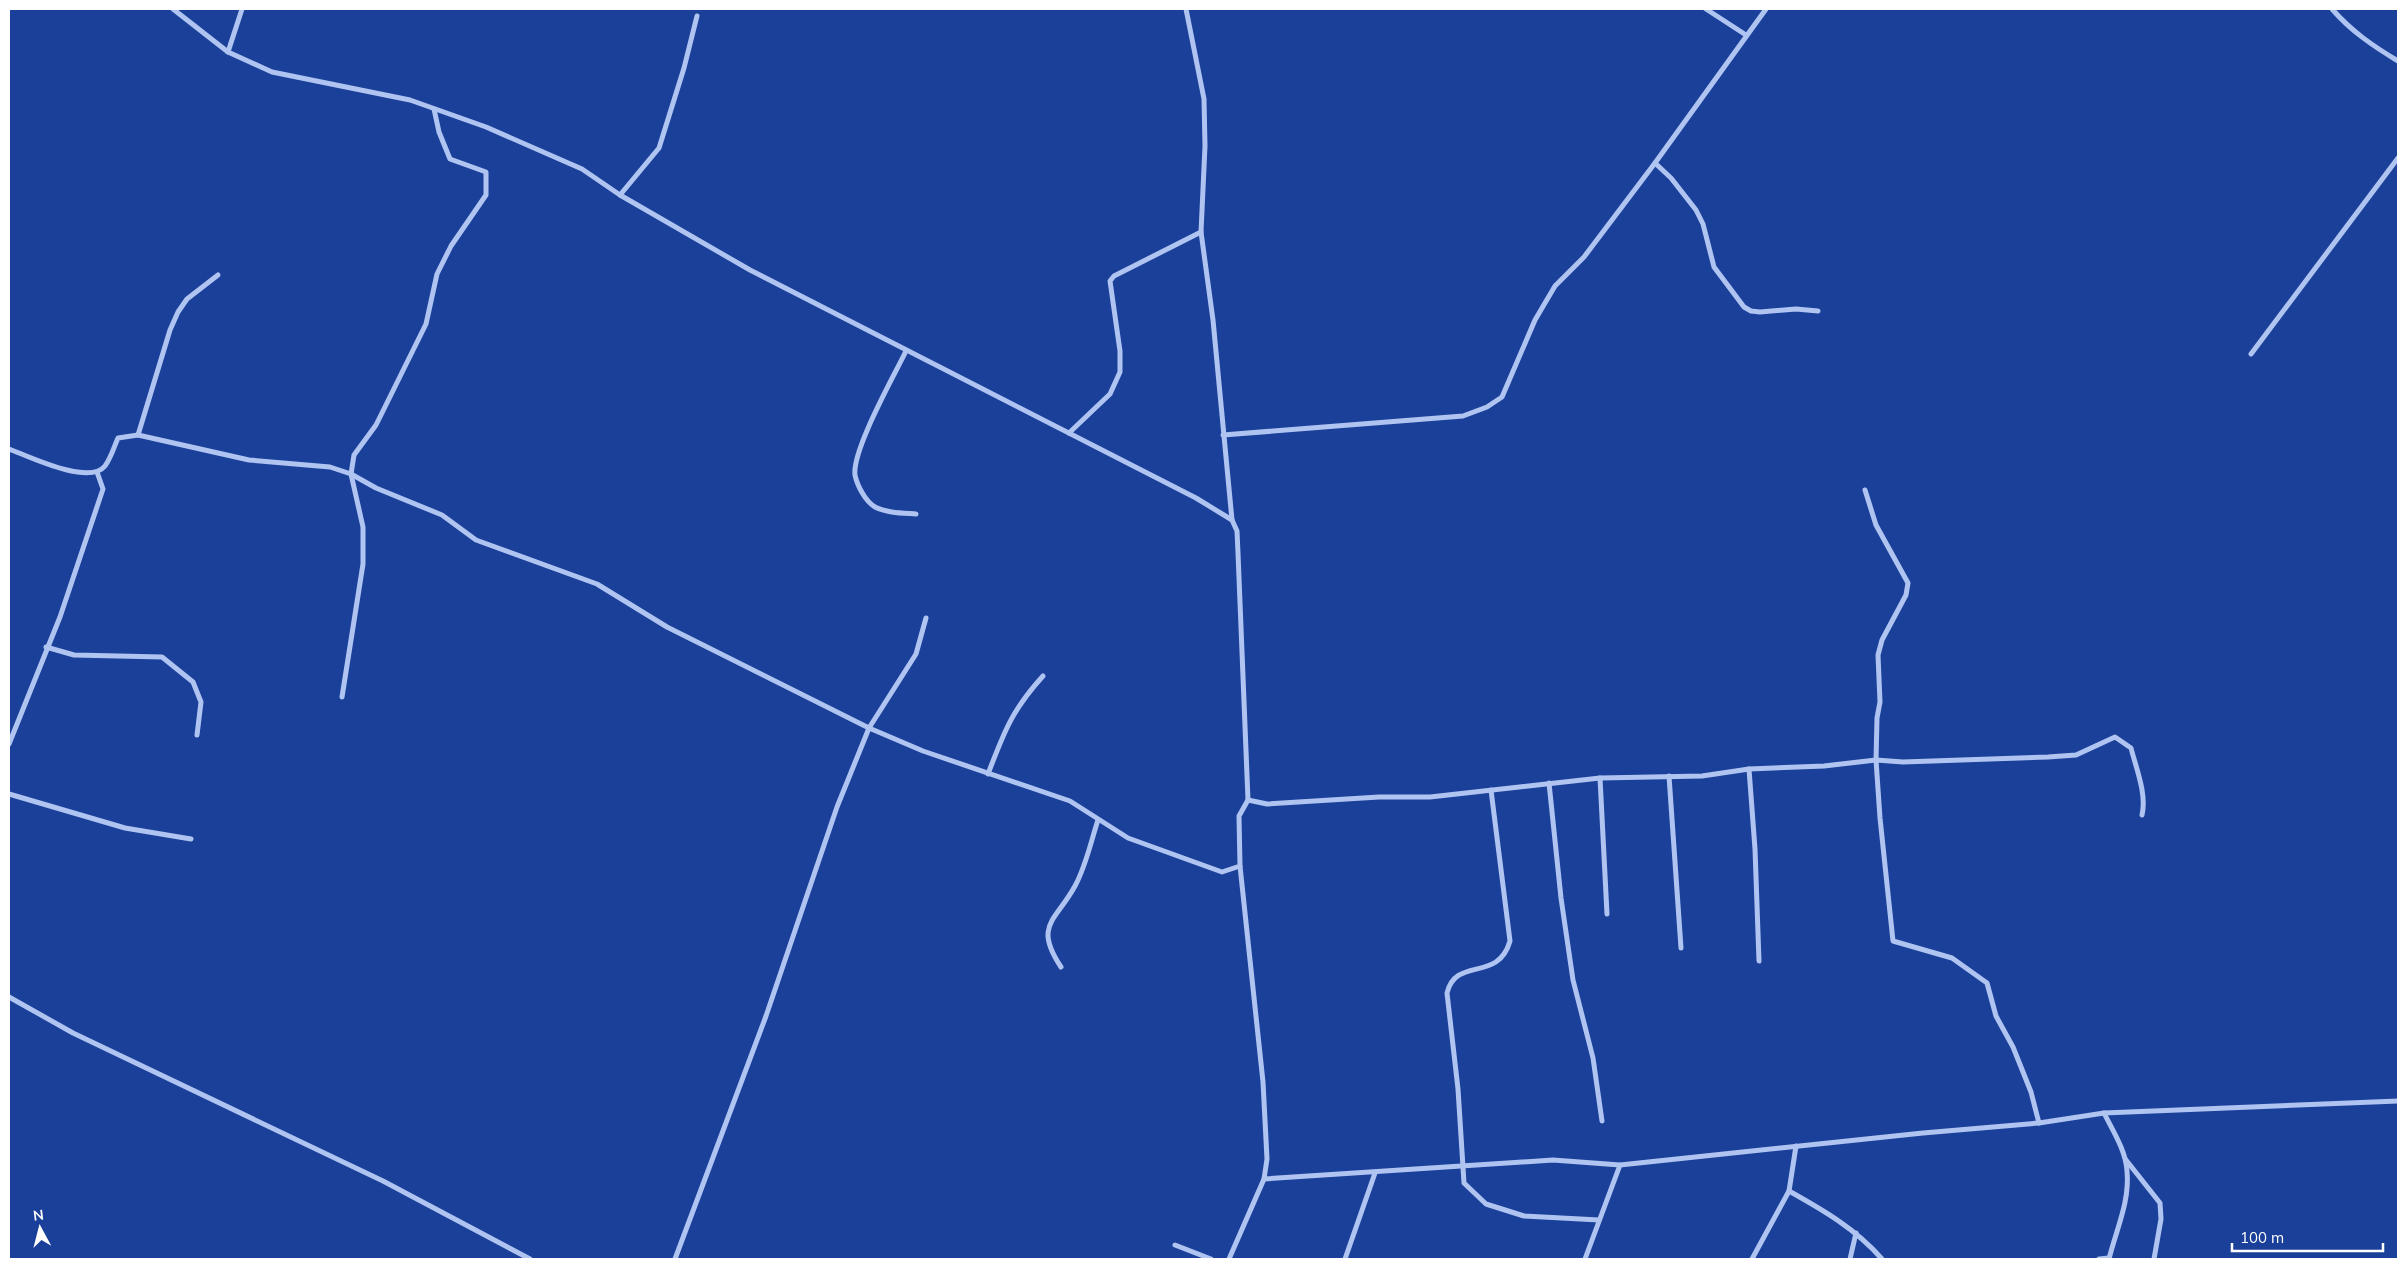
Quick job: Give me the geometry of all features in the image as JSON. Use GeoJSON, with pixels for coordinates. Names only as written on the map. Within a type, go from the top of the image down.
{"type":"FeatureCollection","features":[{"type":"Feature","properties":{"kind":"street"},"geometry":{"type":"LineString","coordinates":[[173,9],[228,52],[272,72],[410,100],[486,127],[582,168],[620,195],[750,270],[1196,498],[1232,520]]}},
{"type":"Feature","properties":{"kind":"street"},"geometry":{"type":"LineString","coordinates":[[228,52],[242,9]]}},
{"type":"Feature","properties":{"kind":"street"},"geometry":{"type":"LineString","coordinates":[[1186,9],[1204,99],[1206,126],[1201,232],[1213,320],[1232,520],[1237,532],[1248,800],[1239,816],[1240,866],[1263,1082],[1267,1159],[1264,1180],[1229,1259]]}},
{"type":"Feature","properties":{"kind":"street"},"geometry":{"type":"LineString","coordinates":[[1706,9],[1746,35]]}},
{"type":"Feature","properties":{"kind":"street"},"geometry":{"type":"LineString","coordinates":[[1224,436],[1464,416],[1502,397],[1507,390],[1544,302],[1555,286],[1584,257],[1655,163],[1766,9]]}},
{"type":"Feature","properties":{"kind":"street"},"geometry":{"type":"LineString","coordinates":[[2332,9],[2347,26],[2368,43],[2398,61]]}},
{"type":"Feature","properties":{"kind":"street"},"geometry":{"type":"LineString","coordinates":[[620,195],[659,148],[684,68],[697,16]]}},
{"type":"Feature","properties":{"kind":"street"},"geometry":{"type":"LineString","coordinates":[[342,696],[362,564],[363,527],[351,474],[354,455],[376,425],[426,324],[437,274],[451,246],[486,195],[486,172],[450,159],[439,132],[434,109]]}},
{"type":"Feature","properties":{"kind":"street"},"geometry":{"type":"LineString","coordinates":[[2251,354],[2398,158]]}},
{"type":"Feature","properties":{"kind":"street"},"geometry":{"type":"LineString","coordinates":[[1655,163],[1671,178],[1696,210],[1703,224],[1714,267],[1744,307],[1751,311],[1760,312],[1796,309],[1818,311]]}},
{"type":"Feature","properties":{"kind":"street"},"geometry":{"type":"LineString","coordinates":[[1069,433],[1110,394],[1120,372],[1120,351],[1110,281],[1114,276],[1201,232]]}},
{"type":"Feature","properties":{"kind":"street"},"geometry":{"type":"LineString","coordinates":[[138,435],[166,351],[170,330],[178,312],[187,299],[218,275]]}},
{"type":"Feature","properties":{"kind":"street"},"geometry":{"type":"LineString","coordinates":[[906,351],[858,453],[855,474],[861,491],[873,506],[894,512],[916,514]]}},
{"type":"Feature","properties":{"kind":"street"},"geometry":{"type":"LineString","coordinates":[[9,449],[68,471],[83,474],[97,472],[104,467],[118,438],[138,435],[249,460],[330,467],[351,474],[376,488],[442,515],[476,540],[597,584],[667,627],[868,728],[924,751],[1070,801],[1128,838],[1222,872],[1240,866]]}},
{"type":"Feature","properties":{"kind":"street"},"geometry":{"type":"LineString","coordinates":[[9,744],[46,647],[60,617],[103,489],[97,472]]}},
{"type":"Feature","properties":{"kind":"street"},"geometry":{"type":"LineString","coordinates":[[1865,490],[1876,524],[1908,583],[1906,595],[1882,640],[1878,656],[1880,702],[1876,718],[1876,760],[1893,941],[1952,958],[1987,983],[1996,1016],[2013,1047],[2031,1092],[2039,1123]]}},
{"type":"Feature","properties":{"kind":"street"},"geometry":{"type":"LineString","coordinates":[[676,1259],[766,1016],[837,808],[868,728],[916,654],[926,618]]}},
{"type":"Feature","properties":{"kind":"street"},"geometry":{"type":"LineString","coordinates":[[46,647],[74,656],[162,657],[193,682],[201,702],[197,735]]}},
{"type":"Feature","properties":{"kind":"street"},"geometry":{"type":"LineString","coordinates":[[988,774],[1006,727],[1016,708],[1043,676]]}},
{"type":"Feature","properties":{"kind":"street"},"geometry":{"type":"LineString","coordinates":[[1248,800],[1267,804],[1379,797],[1430,797],[1600,778],[1702,776],[1749,770],[1824,766],[1876,760],[1903,762],[2076,755],[2115,737],[2131,748],[2141,788],[2144,807],[2142,815]]}},
{"type":"Feature","properties":{"kind":"street"},"geometry":{"type":"LineString","coordinates":[[1749,770],[1755,849],[1758,961]]}},
{"type":"Feature","properties":{"kind":"street"},"geometry":{"type":"LineString","coordinates":[[1669,776],[1681,948]]}},
{"type":"Feature","properties":{"kind":"street"},"geometry":{"type":"LineString","coordinates":[[1600,778],[1607,914]]}},
{"type":"Feature","properties":{"kind":"street"},"geometry":{"type":"LineString","coordinates":[[1549,783],[1572,980],[1593,1058],[1602,1121]]}},
{"type":"Feature","properties":{"kind":"street"},"geometry":{"type":"LineString","coordinates":[[1491,790],[1510,941],[1506,954],[1494,965],[1462,972],[1450,982],[1447,993],[1458,1090],[1464,1183],[1486,1204],[1524,1216],[1599,1220]]}},
{"type":"Feature","properties":{"kind":"street"},"geometry":{"type":"LineString","coordinates":[[9,794],[116,826],[191,839]]}},
{"type":"Feature","properties":{"kind":"street"},"geometry":{"type":"LineString","coordinates":[[1061,967],[1047,945],[1048,930],[1056,911],[1075,885],[1098,820]]}},
{"type":"Feature","properties":{"kind":"street"},"geometry":{"type":"LineString","coordinates":[[9,998],[73,1033],[383,1181],[530,1259]]}},
{"type":"Feature","properties":{"kind":"street"},"geometry":{"type":"LineString","coordinates":[[1264,1180],[1553,1160],[1620,1165],[1648,1160],[1998,1125],[2039,1123],[2104,1113],[2398,1101]]}},
{"type":"Feature","properties":{"kind":"street"},"geometry":{"type":"LineString","coordinates":[[2099,1259],[2109,1258],[2124,1206],[2128,1176],[2124,1158],[2104,1113]]}},
{"type":"Feature","properties":{"kind":"street"},"geometry":{"type":"LineString","coordinates":[[1752,1259],[1789,1190],[1796,1146]]}},
{"type":"Feature","properties":{"kind":"street"},"geometry":{"type":"LineString","coordinates":[[2124,1158],[2160,1203],[2162,1219],[2154,1259]]}},
{"type":"Feature","properties":{"kind":"street"},"geometry":{"type":"LineString","coordinates":[[1585,1259],[1620,1165]]}},
{"type":"Feature","properties":{"kind":"street"},"geometry":{"type":"LineString","coordinates":[[1345,1259],[1375,1173]]}},
{"type":"Feature","properties":{"kind":"street"},"geometry":{"type":"LineString","coordinates":[[1789,1190],[1837,1218],[1882,1259]]}},
{"type":"Feature","properties":{"kind":"street"},"geometry":{"type":"LineString","coordinates":[[1850,1259],[1856,1234]]}},
{"type":"Feature","properties":{"kind":"street"},"geometry":{"type":"LineString","coordinates":[[1175,1245],[1212,1259]]}}]}
